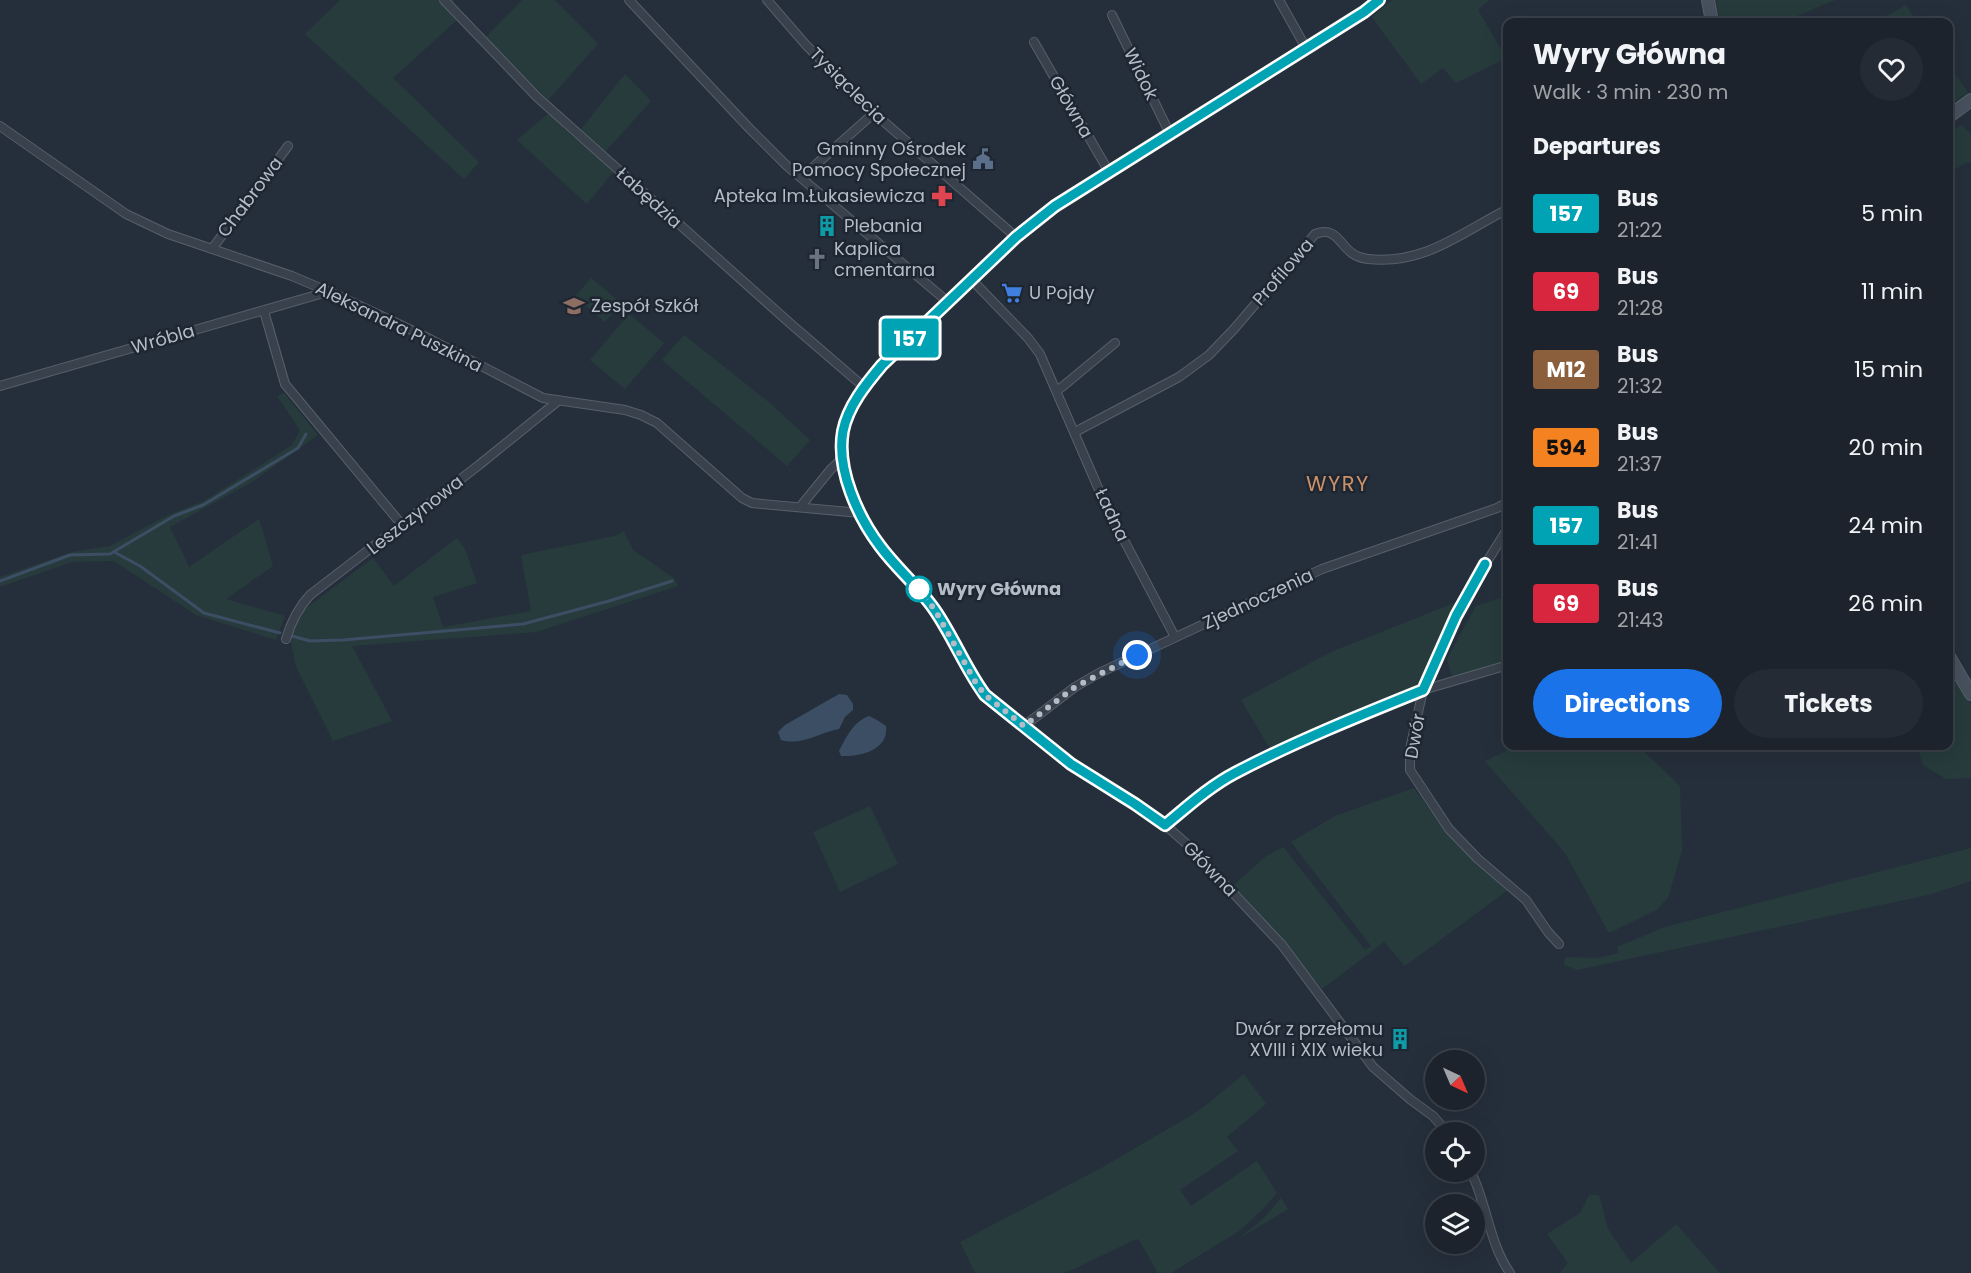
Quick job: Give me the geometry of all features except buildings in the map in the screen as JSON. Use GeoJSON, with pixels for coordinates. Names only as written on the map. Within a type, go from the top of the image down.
{"type":"FeatureCollection","features":[{"type":"Feature","properties":{"kind":"main road"},"geometry":{"type":"LineString","coordinates":[[1708,0],[1711,18]]}},
{"type":"Feature","properties":{"kind":"main road"},"geometry":{"type":"LineString","coordinates":[[1953,113],[1971,100]]}},
{"type":"Feature","properties":{"kind":"main road"},"geometry":{"type":"LineString","coordinates":[[1953,663],[1971,694]]}},
{"type":"Feature","properties":{"kind":"street","name":"Łabędzia"},"geometry":{"type":"LineString","coordinates":[[444,0],[552,111],[864,387]]}},
{"type":"Feature","properties":{"kind":"street"},"geometry":{"type":"LineString","coordinates":[[629,0],[787,166],[948,302]]}},
{"type":"Feature","properties":{"kind":"street","name":"Tysiąclecia"},"geometry":{"type":"LineString","coordinates":[[767,0],[806,45],[874,113],[1016,237]]}},
{"type":"Feature","properties":{"kind":"street"},"geometry":{"type":"LineString","coordinates":[[1279,0],[1306,48]]}},
{"type":"Feature","properties":{"kind":"street","name":"Główna"},"geometry":{"type":"LineString","coordinates":[[1379,0],[1364,12],[1055,206],[1016,237],[882,365],[864,387],[843,429],[841,445],[842,459],[850,488],[860,513],[880,546],[935,610],[985,695],[1071,764],[1135,804],[1165,825],[1189,846],[1282,945],[1372,1067],[1438,1122]]}},
{"type":"Feature","properties":{"kind":"street","name":"Widok"},"geometry":{"type":"LineString","coordinates":[[1112,15],[1170,134]]}},
{"type":"Feature","properties":{"kind":"street","name":"Główna"},"geometry":{"type":"LineString","coordinates":[[1034,42],[1109,172]]}},
{"type":"Feature","properties":{"kind":"street"},"geometry":{"type":"LineString","coordinates":[[802,177],[874,113]]}},
{"type":"Feature","properties":{"kind":"street","name":"Aleksandra Puszkina"},"geometry":{"type":"LineString","coordinates":[[0,126],[126,214],[168,234],[292,276],[420,334],[543,398],[625,410],[657,423],[742,498],[752,503],[860,513]]}},
{"type":"Feature","properties":{"kind":"street","name":"Chabrowa"},"geometry":{"type":"LineString","coordinates":[[212,249],[288,146]]}},
{"type":"Feature","properties":{"kind":"street","name":"Profilowa"},"geometry":{"type":"LineString","coordinates":[[1075,432],[1179,376],[1209,355],[1316,234],[1324,231],[1333,232],[1353,256],[1394,260],[1410,258],[1451,242],[1472,227],[1503,212]]}},
{"type":"Feature","properties":{"kind":"street","name":"Ładna"},"geometry":{"type":"LineString","coordinates":[[971,279],[1028,338],[1040,354],[1106,506],[1174,638]]}},
{"type":"Feature","properties":{"kind":"street","name":"Wróbla"},"geometry":{"type":"LineString","coordinates":[[0,386],[327,292]]}},
{"type":"Feature","properties":{"kind":"street"},"geometry":{"type":"LineString","coordinates":[[264,310],[285,384],[402,525]]}},
{"type":"Feature","properties":{"kind":"street"},"geometry":{"type":"LineString","coordinates":[[1057,390],[1115,343]]}},
{"type":"Feature","properties":{"kind":"street","name":"Leszczynowa"},"geometry":{"type":"LineString","coordinates":[[286,639],[290,624],[299,607],[310,595],[558,401]]}},
{"type":"Feature","properties":{"kind":"street"},"geometry":{"type":"LineString","coordinates":[[800,507],[842,459]]}},
{"type":"Feature","properties":{"kind":"street","name":"Zjednoczenia"},"geometry":{"type":"LineString","coordinates":[[1024,726],[1075,687],[1099,673],[1322,569],[1503,505]]}},
{"type":"Feature","properties":{"kind":"street","name":"Dwór"},"geometry":{"type":"LineString","coordinates":[[1503,536],[1468,592],[1423,690],[1410,748],[1410,770],[1449,829],[1526,900],[1559,944]]}},
{"type":"Feature","properties":{"kind":"street"},"geometry":{"type":"LineString","coordinates":[[1165,825],[1234,774],[1368,712],[1423,690],[1503,666]]}},
{"type":"Feature","properties":{"kind":"street"},"geometry":{"type":"LineString","coordinates":[[1475,1182],[1497,1249],[1510,1273]]}},
{"type":"Feature","properties":{"kind":"green space"},"geometry":{"type":"Polygon","coordinates":[[[340,0],[455,0],[453,3],[458,19],[393,78],[479,162],[464,179],[305,34],[340,0]]]}},
{"type":"Feature","properties":{"kind":"green space"},"geometry":{"type":"Polygon","coordinates":[[[522,0],[555,0],[598,44],[548,100],[485,38],[522,0]]]}},
{"type":"Feature","properties":{"kind":"green space"},"geometry":{"type":"Polygon","coordinates":[[[1392,0],[1489,0],[1478,10],[1503,53],[1503,60],[1456,83],[1443,68],[1421,84],[1372,17],[1392,0]]]}},
{"type":"Feature","properties":{"kind":"green space"},"geometry":{"type":"Polygon","coordinates":[[[1835,0],[1792,18],[1719,18],[1716,1],[1835,0]]]}},
{"type":"Feature","properties":{"kind":"green space"},"geometry":{"type":"Polygon","coordinates":[[[1906,5],[1914,18],[1884,18],[1906,5]]]}},
{"type":"Feature","properties":{"kind":"green space"},"geometry":{"type":"Polygon","coordinates":[[[1953,71],[1968,92],[1953,103],[1953,71]]]}},
{"type":"Feature","properties":{"kind":"green space"},"geometry":{"type":"Polygon","coordinates":[[[625,74],[651,101],[604,153],[614,171],[587,204],[517,140],[549,113],[574,138],[625,74]]]}},
{"type":"Feature","properties":{"kind":"green space"},"geometry":{"type":"Polygon","coordinates":[[[1961,125],[1971,134],[1971,163],[1953,170],[1953,131],[1961,125]]]}},
{"type":"Feature","properties":{"kind":"green space"},"geometry":{"type":"Polygon","coordinates":[[[591,278],[621,303],[605,322],[575,297],[591,278]]]}},
{"type":"Feature","properties":{"kind":"green space"},"geometry":{"type":"Polygon","coordinates":[[[629,314],[664,343],[625,389],[590,360],[629,314]]]}},
{"type":"Feature","properties":{"kind":"green space"},"geometry":{"type":"Polygon","coordinates":[[[684,335],[770,403],[810,440],[787,466],[662,360],[684,335]]]}},
{"type":"Feature","properties":{"kind":"green space"},"geometry":{"type":"Polygon","coordinates":[[[284,393],[318,435],[252,482],[170,527],[189,567],[259,519],[273,566],[226,599],[285,616],[276,640],[196,615],[114,561],[72,562],[0,587],[0,577],[72,552],[110,546],[168,515],[204,501],[292,445],[300,430],[277,396],[284,393]]]}},
{"type":"Feature","properties":{"kind":"green space"},"geometry":{"type":"Polygon","coordinates":[[[624,531],[633,550],[674,578],[678,586],[536,632],[352,646],[392,721],[333,741],[296,667],[291,642],[293,631],[305,609],[373,558],[394,586],[457,538],[465,549],[477,583],[433,597],[443,627],[531,611],[521,555],[615,536],[624,531]]]}},
{"type":"Feature","properties":{"kind":"green space"},"geometry":{"type":"Polygon","coordinates":[[[1503,597],[1503,662],[1452,677],[1447,659],[1476,606],[1503,597]]]}},
{"type":"Feature","properties":{"kind":"green space"},"geometry":{"type":"Polygon","coordinates":[[[1459,601],[1421,688],[1272,752],[1241,700],[1331,652],[1459,601]]]}},
{"type":"Feature","properties":{"kind":"green space"},"geometry":{"type":"Polygon","coordinates":[[[1953,672],[1971,704],[1971,778],[1946,779],[1923,765],[1918,750],[1953,750],[1953,672]]]}},
{"type":"Feature","properties":{"kind":"green space"},"geometry":{"type":"Polygon","coordinates":[[[1507,750],[1642,750],[1680,786],[1682,850],[1668,898],[1656,910],[1609,933],[1565,853],[1485,761],[1507,750]]]}},
{"type":"Feature","properties":{"kind":"green space"},"geometry":{"type":"Polygon","coordinates":[[[1414,788],[1451,838],[1508,890],[1405,966],[1384,942],[1322,989],[1234,885],[1265,857],[1283,847],[1365,950],[1371,946],[1291,842],[1335,816],[1414,788]]]}},
{"type":"Feature","properties":{"kind":"green space"},"geometry":{"type":"Polygon","coordinates":[[[870,806],[898,864],[840,892],[813,832],[870,806]]]}},
{"type":"Feature","properties":{"kind":"green space"},"geometry":{"type":"Polygon","coordinates":[[[1971,848],[1971,881],[1928,895],[1577,970],[1564,965],[1565,957],[1597,958],[1619,953],[1617,947],[1665,927],[1971,848]]]}},
{"type":"Feature","properties":{"kind":"green space"},"geometry":{"type":"Polygon","coordinates":[[[1244,1074],[1266,1104],[1227,1137],[1238,1151],[1180,1190],[1191,1206],[1257,1161],[1277,1193],[1239,1231],[1171,1273],[1158,1273],[1139,1240],[1136,1239],[1062,1273],[975,1273],[960,1242],[1103,1167],[1190,1116],[1244,1074]]]}},
{"type":"Feature","properties":{"kind":"green space"},"geometry":{"type":"Polygon","coordinates":[[[1589,1195],[1599,1195],[1608,1229],[1631,1263],[1676,1224],[1720,1273],[1560,1273],[1568,1263],[1547,1234],[1580,1213],[1589,1195]]]}},
{"type":"Feature","properties":{"kind":"green space"},"geometry":{"type":"Polygon","coordinates":[[[1281,1198],[1288,1209],[1237,1240],[1264,1218],[1281,1198]]]}},
{"type":"Feature","properties":{"kind":"water"},"geometry":{"type":"Polygon","coordinates":[[[839,694],[847,695],[853,704],[853,710],[845,717],[839,729],[803,740],[781,740],[778,732],[785,725],[839,694]]]}},
{"type":"Feature","properties":{"kind":"water"},"geometry":{"type":"Polygon","coordinates":[[[869,716],[886,726],[883,741],[864,753],[841,756],[839,751],[851,730],[869,716]]]}},
{"type":"Feature","properties":{"kind":"waterway"},"geometry":{"type":"LineString","coordinates":[[0,581],[70,555],[110,554],[174,516],[203,505],[298,448],[306,434]]}},
{"type":"Feature","properties":{"kind":"waterway"},"geometry":{"type":"LineString","coordinates":[[114,552],[140,566],[204,613],[280,633]]}},
{"type":"Feature","properties":{"kind":"waterway"},"geometry":{"type":"LineString","coordinates":[[292,636],[310,641],[343,640],[523,624],[672,581]]}},
{"type":"Feature","properties":{"kind":"bus line","name":"157"},"geometry":{"type":"LineString","coordinates":[[1379,0],[1364,12],[1055,206],[1016,237],[882,365],[864,387],[843,429],[842,459],[850,488],[868,528],[880,546],[935,610],[985,695],[1071,764],[1165,825],[1234,774],[1368,712],[1423,690],[1456,616],[1485,564]]}},
{"type":"Feature","properties":{"kind":"place","name":"Gminny Ośrodek Pomocy Społecznej"},"geometry":{"type":"Point","coordinates":[983,159]}},
{"type":"Feature","properties":{"kind":"place","name":"Apteka Im.Łukasiewicza"},"geometry":{"type":"Point","coordinates":[942,196]}},
{"type":"Feature","properties":{"kind":"place","name":"Plebania"},"geometry":{"type":"Point","coordinates":[827,226]}},
{"type":"Feature","properties":{"kind":"place","name":"Kaplica cmentarna"},"geometry":{"type":"Point","coordinates":[817,259]}},
{"type":"Feature","properties":{"kind":"place","name":"U Pojdy"},"geometry":{"type":"Point","coordinates":[1012,293]}},
{"type":"Feature","properties":{"kind":"place","name":"Zespół Szkół"},"geometry":{"type":"Point","coordinates":[574,306]}},
{"type":"Feature","properties":{"kind":"place","name":"Wyry Główna"},"geometry":{"type":"Point","coordinates":[919,589]}},
{"type":"Feature","properties":{"kind":"place","name":"Dwór z przełomu XVIII i XIX wieku"},"geometry":{"type":"Point","coordinates":[1400,1039]}},
{"type":"Feature","properties":{"kind":"district","name":"WYRY"},"geometry":{"type":"Point","coordinates":[1338,484]}},
{"type":"Feature","properties":{"kind":"route"},"geometry":{"type":"LineString","coordinates":[[919,589],[935,610],[985,695],[1024,726],[1075,687],[1137,655]]}}]}
